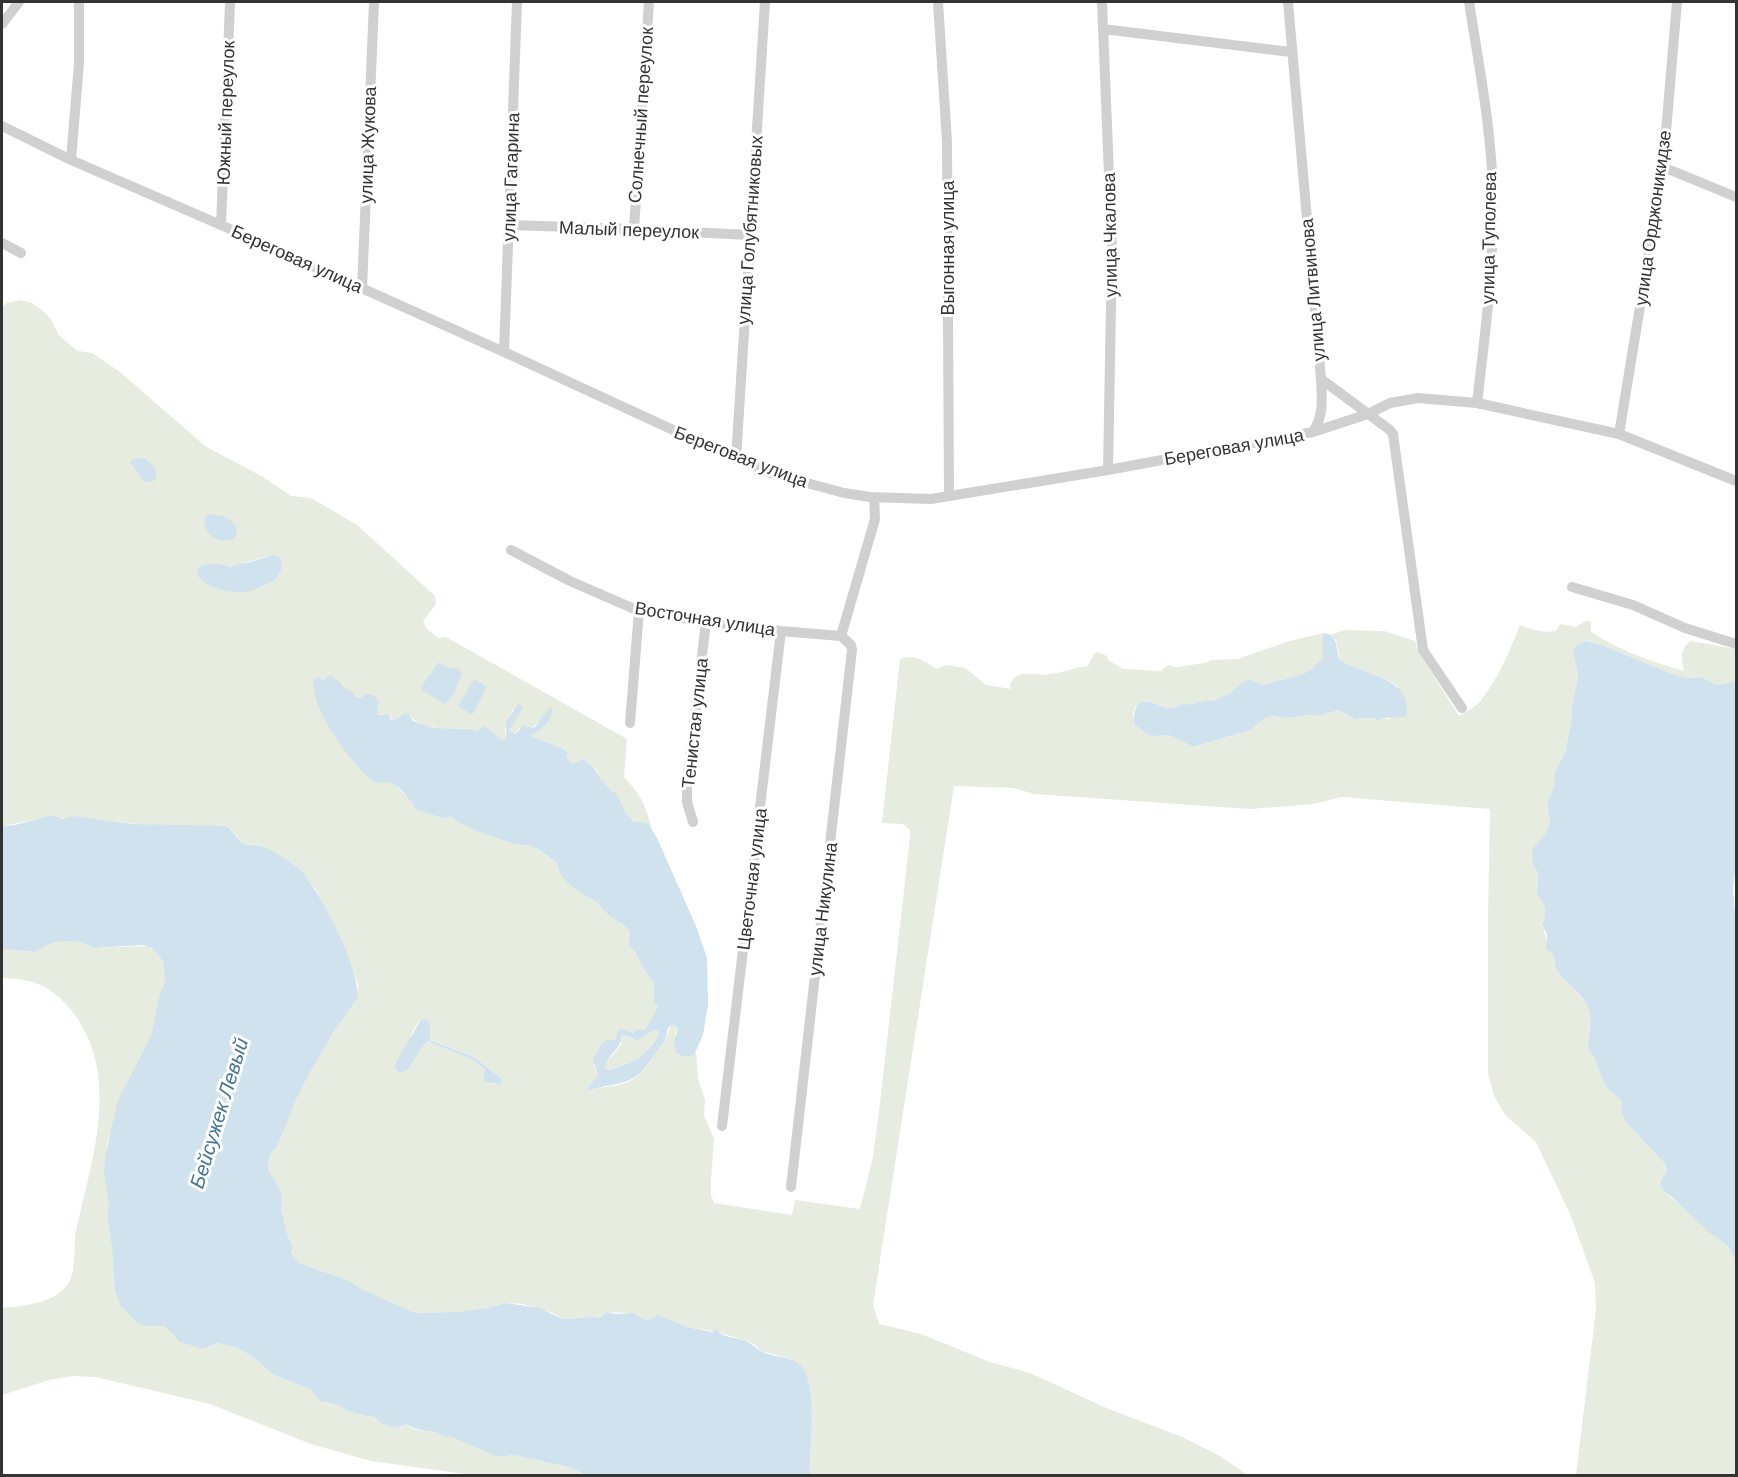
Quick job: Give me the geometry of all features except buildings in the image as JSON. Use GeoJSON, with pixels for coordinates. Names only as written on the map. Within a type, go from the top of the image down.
{"type":"FeatureCollection","features":[{"type":"Feature","properties":{"kind":"street"},"geometry":{"type":"LineString","coordinates":[[2,24],[19,2]]}},
{"type":"Feature","properties":{"kind":"street"},"geometry":{"type":"LineString","coordinates":[[71,160],[79,63],[79,2]]}},
{"type":"Feature","properties":{"kind":"street","name":"Южный переулок"},"geometry":{"type":"LineString","coordinates":[[221,225],[230,2]]}},
{"type":"Feature","properties":{"kind":"street","name":"улица Жукова"},"geometry":{"type":"LineString","coordinates":[[362,289],[374,2]]}},
{"type":"Feature","properties":{"kind":"street","name":"улица Гагарина"},"geometry":{"type":"LineString","coordinates":[[504,352],[517,2]]}},
{"type":"Feature","properties":{"kind":"street","name":"Солнечный переулок"},"geometry":{"type":"LineString","coordinates":[[634,229],[649,2]]}},
{"type":"Feature","properties":{"kind":"street","name":"улица Голубятниковых"},"geometry":{"type":"LineString","coordinates":[[736,459],[765,2]]}},
{"type":"Feature","properties":{"kind":"street","name":"Выгонная улица"},"geometry":{"type":"LineString","coordinates":[[938,2],[947,142],[949,495]]}},
{"type":"Feature","properties":{"kind":"street","name":"улица Чкалова"},"geometry":{"type":"LineString","coordinates":[[1102,2],[1112,249],[1108,470]]}},
{"type":"Feature","properties":{"kind":"street","name":"улица Литвинова"},"geometry":{"type":"LineString","coordinates":[[1288,2],[1321,379],[1390,430],[1394,438],[1423,650],[1462,708]]}},
{"type":"Feature","properties":{"kind":"street","name":"улица Туполева"},"geometry":{"type":"LineString","coordinates":[[1469,2],[1487,131],[1493,197],[1492,265],[1477,403]]}},
{"type":"Feature","properties":{"kind":"street","name":"улица Орджоникидзе"},"geometry":{"type":"LineString","coordinates":[[1619,434],[1664,167],[1677,2]]}},
{"type":"Feature","properties":{"kind":"street"},"geometry":{"type":"LineString","coordinates":[[1103,29],[1291,52]]}},
{"type":"Feature","properties":{"kind":"street","name":"Береговая улица"},"geometry":{"type":"LineString","coordinates":[[2,126],[71,160],[504,352],[736,459],[770,473],[814,486],[874,497],[923,499],[1108,470],[1313,432],[1368,414],[1390,403],[1418,398],[1477,403],[1619,434],[1737,481]]}},
{"type":"Feature","properties":{"kind":"street"},"geometry":{"type":"LineString","coordinates":[[1664,167],[1737,197]]}},
{"type":"Feature","properties":{"kind":"street","name":"Малый переулок"},"geometry":{"type":"LineString","coordinates":[[509,225],[749,235]]}},
{"type":"Feature","properties":{"kind":"street"},"geometry":{"type":"LineString","coordinates":[[2,243],[21,253]]}},
{"type":"Feature","properties":{"kind":"street"},"geometry":{"type":"LineString","coordinates":[[1313,432],[1323,406],[1321,379]]}},
{"type":"Feature","properties":{"kind":"street"},"geometry":{"type":"LineString","coordinates":[[841,636],[875,519],[874,497]]}},
{"type":"Feature","properties":{"kind":"street","name":"Восточная улица"},"geometry":{"type":"LineString","coordinates":[[511,550],[570,581],[639,611],[781,632],[841,636]]}},
{"type":"Feature","properties":{"kind":"street"},"geometry":{"type":"LineString","coordinates":[[1572,587],[1633,605],[1685,628],[1737,644]]}},
{"type":"Feature","properties":{"kind":"street"},"geometry":{"type":"LineString","coordinates":[[630,723],[639,611]]}},
{"type":"Feature","properties":{"kind":"street","name":"Тенистая улица"},"geometry":{"type":"LineString","coordinates":[[693,822],[687,802],[687,783],[706,622]]}},
{"type":"Feature","properties":{"kind":"street","name":"Цветочная улица"},"geometry":{"type":"LineString","coordinates":[[722,1126],[781,632]]}},
{"type":"Feature","properties":{"kind":"street","name":"улица Никулина"},"geometry":{"type":"LineString","coordinates":[[791,1187],[852,650],[851,645],[841,636]]}},
{"type":"Feature","properties":{"kind":"shaded area"},"geometry":{"type":"Polygon","coordinates":[[[21,300],[32,303],[42,310],[51,319],[58,334],[65,341],[78,351],[92,353],[120,372],[205,446],[263,477],[291,496],[311,498],[357,525],[435,596],[436,604],[423,621],[427,629],[438,638],[446,637],[627,739],[624,777],[642,801],[652,829],[632,819],[626,813],[616,793],[599,779],[598,771],[582,758],[577,763],[572,763],[565,757],[568,752],[564,749],[529,734],[534,733],[539,722],[532,728],[526,726],[519,728],[515,735],[510,733],[510,726],[518,712],[513,709],[505,729],[506,739],[502,740],[484,727],[476,732],[472,729],[438,728],[421,724],[409,714],[394,720],[384,714],[377,715],[379,703],[354,696],[350,691],[326,680],[323,682],[317,699],[341,745],[376,783],[386,781],[394,783],[414,805],[443,818],[453,817],[465,826],[482,833],[514,844],[536,848],[557,863],[562,876],[571,886],[596,902],[630,932],[628,945],[635,952],[654,983],[654,1001],[658,1007],[645,1030],[616,1036],[615,1040],[599,1049],[594,1065],[598,1076],[591,1090],[624,1084],[634,1079],[665,1042],[671,1025],[676,1025],[678,1028],[675,1034],[694,1055],[696,1052],[698,1079],[705,1100],[704,1115],[714,1139],[711,1196],[714,1203],[792,1215],[795,1200],[860,1209],[873,1157],[910,837],[910,830],[903,824],[882,823],[900,659],[910,657],[919,659],[936,669],[946,665],[965,668],[986,685],[1011,689],[1010,685],[1018,676],[1042,675],[1088,666],[1094,654],[1098,652],[1123,669],[1161,671],[1168,665],[1176,667],[1211,660],[1238,659],[1286,642],[1323,633],[1323,658],[1312,670],[1303,674],[1264,685],[1255,682],[1215,700],[1197,702],[1192,705],[1169,708],[1148,701],[1135,707],[1133,713],[1135,725],[1148,735],[1169,735],[1195,747],[1250,730],[1271,716],[1285,718],[1318,716],[1339,710],[1355,719],[1389,719],[1398,687],[1340,660],[1336,640],[1331,635],[1344,630],[1384,631],[1415,641],[1419,653],[1459,716],[1477,704],[1488,691],[1504,663],[1520,625],[1538,631],[1551,632],[1556,631],[1560,624],[1576,627],[1587,620],[1591,622],[1591,632],[1624,650],[1684,671],[1683,651],[1691,641],[1736,649],[1736,681],[1716,685],[1702,677],[1689,678],[1672,674],[1602,645],[1586,641],[1575,646],[1573,650],[1578,677],[1571,711],[1572,717],[1565,752],[1555,772],[1555,784],[1547,805],[1550,820],[1548,828],[1533,864],[1538,873],[1537,895],[1547,910],[1542,924],[1548,944],[1555,956],[1554,962],[1560,973],[1588,1005],[1590,1016],[1588,1049],[1594,1057],[1605,1086],[1622,1101],[1621,1111],[1626,1122],[1664,1163],[1667,1170],[1661,1179],[1669,1196],[1711,1234],[1727,1245],[1736,1260],[1736,1475],[1576,1475],[1596,1310],[1595,1283],[1571,1216],[1536,1142],[1506,1116],[1494,1096],[1488,1073],[1490,809],[1342,797],[1313,804],[1250,809],[1034,794],[1013,788],[954,786],[873,1305],[879,1324],[921,1334],[990,1362],[1030,1373],[1104,1407],[1182,1437],[1218,1455],[1249,1476],[810,1475],[812,1413],[792,1359],[761,1351],[754,1344],[718,1332],[687,1327],[657,1314],[646,1319],[626,1313],[607,1312],[599,1318],[587,1316],[562,1319],[553,1313],[523,1304],[507,1303],[456,1312],[420,1313],[410,1311],[347,1280],[299,1263],[291,1253],[293,1246],[288,1237],[281,1208],[282,1195],[273,1177],[269,1174],[270,1155],[278,1145],[309,1074],[334,1031],[357,999],[358,984],[342,942],[315,888],[295,865],[265,847],[246,844],[231,829],[132,823],[74,816],[66,819],[57,816],[2,826],[2,309],[6,303],[21,300]],[[271,555],[231,567],[221,564],[256,589],[266,582],[271,555]],[[425,1019],[419,1021],[411,1034],[407,1070],[427,1041],[473,1060],[485,1070],[483,1080],[496,1085],[501,1078],[474,1057],[429,1039],[425,1019]]]}},
{"type":"Feature","properties":{"kind":"shaded area"},"geometry":{"type":"Polygon","coordinates":[[[80,942],[95,948],[149,946],[163,961],[165,981],[158,1000],[151,1036],[118,1099],[114,1123],[107,1144],[109,1204],[107,1216],[115,1292],[120,1305],[137,1323],[145,1326],[165,1326],[170,1329],[173,1336],[189,1345],[209,1347],[217,1343],[238,1348],[274,1375],[312,1390],[325,1403],[340,1406],[348,1411],[372,1416],[376,1420],[401,1427],[406,1424],[413,1429],[450,1435],[498,1457],[514,1455],[568,1467],[587,1475],[472,1475],[371,1461],[311,1444],[210,1404],[96,1377],[73,1376],[49,1380],[2,1395],[2,1308],[47,1300],[62,1291],[71,1277],[76,1233],[95,1144],[99,1116],[99,1088],[96,1061],[87,1035],[72,1011],[50,990],[42,986],[13,978],[2,978],[2,949],[35,952],[50,943],[80,942]]]}},
{"type":"Feature","properties":{"kind":"shaded area"},"geometry":{"type":"Polygon","coordinates":[[[654,1030],[659,1034],[644,1053],[623,1065],[604,1069],[605,1064],[621,1045],[622,1035],[633,1039],[654,1030]]]}},
{"type":"Feature","properties":{"kind":"water"},"geometry":{"type":"Polygon","coordinates":[[[143,458],[156,470],[155,480],[143,481],[130,462],[133,459],[143,458]]]}},
{"type":"Feature","properties":{"kind":"water"},"geometry":{"type":"Polygon","coordinates":[[[210,514],[224,516],[235,524],[237,533],[235,538],[224,541],[213,537],[205,523],[205,517],[210,514]]]}},
{"type":"Feature","properties":{"kind":"water"},"geometry":{"type":"Polygon","coordinates":[[[271,555],[279,557],[282,562],[281,570],[274,581],[249,591],[233,592],[216,588],[197,575],[199,567],[215,564],[231,567],[271,555]]]}},
{"type":"Feature","properties":{"kind":"water"},"geometry":{"type":"Polygon","coordinates":[[[1323,633],[1332,636],[1336,642],[1340,660],[1384,679],[1402,693],[1406,703],[1406,716],[1381,718],[1378,721],[1374,718],[1355,719],[1339,710],[1318,716],[1285,718],[1271,716],[1250,730],[1194,747],[1169,735],[1148,735],[1135,725],[1134,712],[1141,703],[1150,702],[1169,708],[1192,705],[1197,702],[1215,700],[1230,693],[1245,681],[1250,680],[1264,685],[1303,674],[1311,670],[1323,658],[1323,633]]]}},
{"type":"Feature","properties":{"kind":"water"},"geometry":{"type":"Polygon","coordinates":[[[1586,641],[1602,645],[1672,674],[1689,678],[1702,677],[1716,685],[1736,681],[1736,864],[1733,889],[1736,926],[1736,1260],[1727,1245],[1711,1234],[1661,1187],[1661,1180],[1667,1170],[1665,1164],[1626,1122],[1621,1111],[1622,1101],[1605,1086],[1594,1057],[1588,1049],[1589,1009],[1557,970],[1552,952],[1546,950],[1547,935],[1542,924],[1545,908],[1537,895],[1538,873],[1533,864],[1532,852],[1548,828],[1550,820],[1547,805],[1555,784],[1555,772],[1565,752],[1572,718],[1571,711],[1578,677],[1573,650],[1575,646],[1586,641]]]}},
{"type":"Feature","properties":{"kind":"water"},"geometry":{"type":"Polygon","coordinates":[[[439,662],[446,667],[459,669],[462,674],[453,696],[445,704],[423,691],[421,687],[439,662]]]}},
{"type":"Feature","properties":{"kind":"water"},"geometry":{"type":"Polygon","coordinates":[[[330,675],[343,687],[353,692],[354,696],[360,698],[367,694],[375,696],[379,703],[377,715],[388,714],[390,719],[394,720],[405,713],[409,714],[413,721],[434,728],[472,729],[476,732],[484,726],[502,740],[506,739],[506,722],[518,704],[523,708],[509,730],[515,735],[523,725],[535,727],[550,707],[553,712],[547,723],[530,735],[568,752],[566,757],[572,763],[577,763],[582,758],[595,769],[609,789],[616,793],[626,814],[634,821],[648,824],[657,838],[696,926],[707,958],[708,1004],[703,1035],[694,1055],[683,1056],[676,1053],[674,1043],[678,1028],[671,1025],[668,1028],[665,1042],[645,1068],[634,1078],[617,1084],[587,1089],[598,1076],[593,1059],[602,1043],[615,1040],[621,1029],[633,1033],[638,1029],[645,1030],[658,1007],[654,1002],[654,983],[635,952],[628,945],[630,932],[596,902],[571,886],[562,876],[557,863],[539,850],[482,833],[465,826],[452,817],[443,818],[415,809],[398,787],[389,783],[376,783],[367,776],[334,736],[318,705],[314,691],[314,679],[319,677],[323,681],[330,675]],[[654,1030],[638,1040],[622,1035],[605,1069],[616,1068],[638,1058],[650,1048],[659,1034],[654,1030]]]}},
{"type":"Feature","properties":{"kind":"water"},"geometry":{"type":"Polygon","coordinates":[[[474,679],[487,687],[472,715],[458,706],[474,679]]]}},
{"type":"Feature","properties":{"kind":"water","name":"Бейсужек Левый"},"geometry":{"type":"Polygon","coordinates":[[[54,815],[62,819],[74,816],[132,824],[225,826],[243,843],[262,846],[296,866],[315,890],[337,929],[353,970],[357,999],[334,1031],[309,1074],[278,1145],[270,1155],[268,1166],[269,1173],[282,1195],[281,1208],[288,1237],[293,1246],[291,1253],[299,1263],[347,1280],[410,1311],[420,1313],[456,1312],[507,1303],[540,1308],[562,1319],[587,1316],[599,1318],[607,1312],[634,1313],[643,1319],[649,1319],[657,1314],[687,1327],[712,1332],[716,1329],[725,1336],[747,1342],[766,1353],[796,1362],[806,1374],[811,1401],[810,1475],[587,1475],[568,1467],[514,1455],[498,1457],[450,1436],[416,1429],[406,1424],[397,1427],[388,1426],[372,1416],[348,1411],[340,1406],[320,1401],[312,1390],[274,1375],[238,1348],[217,1343],[203,1349],[180,1342],[165,1326],[145,1326],[137,1323],[120,1305],[115,1292],[107,1216],[109,1204],[104,1174],[105,1158],[118,1099],[151,1036],[158,1000],[165,981],[163,961],[152,948],[144,945],[95,948],[80,942],[66,941],[51,943],[35,952],[2,949],[2,826],[54,815]]]}},
{"type":"Feature","properties":{"kind":"water"},"geometry":{"type":"Polygon","coordinates":[[[425,1019],[430,1026],[430,1040],[474,1057],[501,1078],[501,1085],[483,1080],[485,1070],[473,1060],[427,1041],[407,1070],[401,1073],[395,1069],[396,1062],[420,1021],[425,1019]]]}}]}
